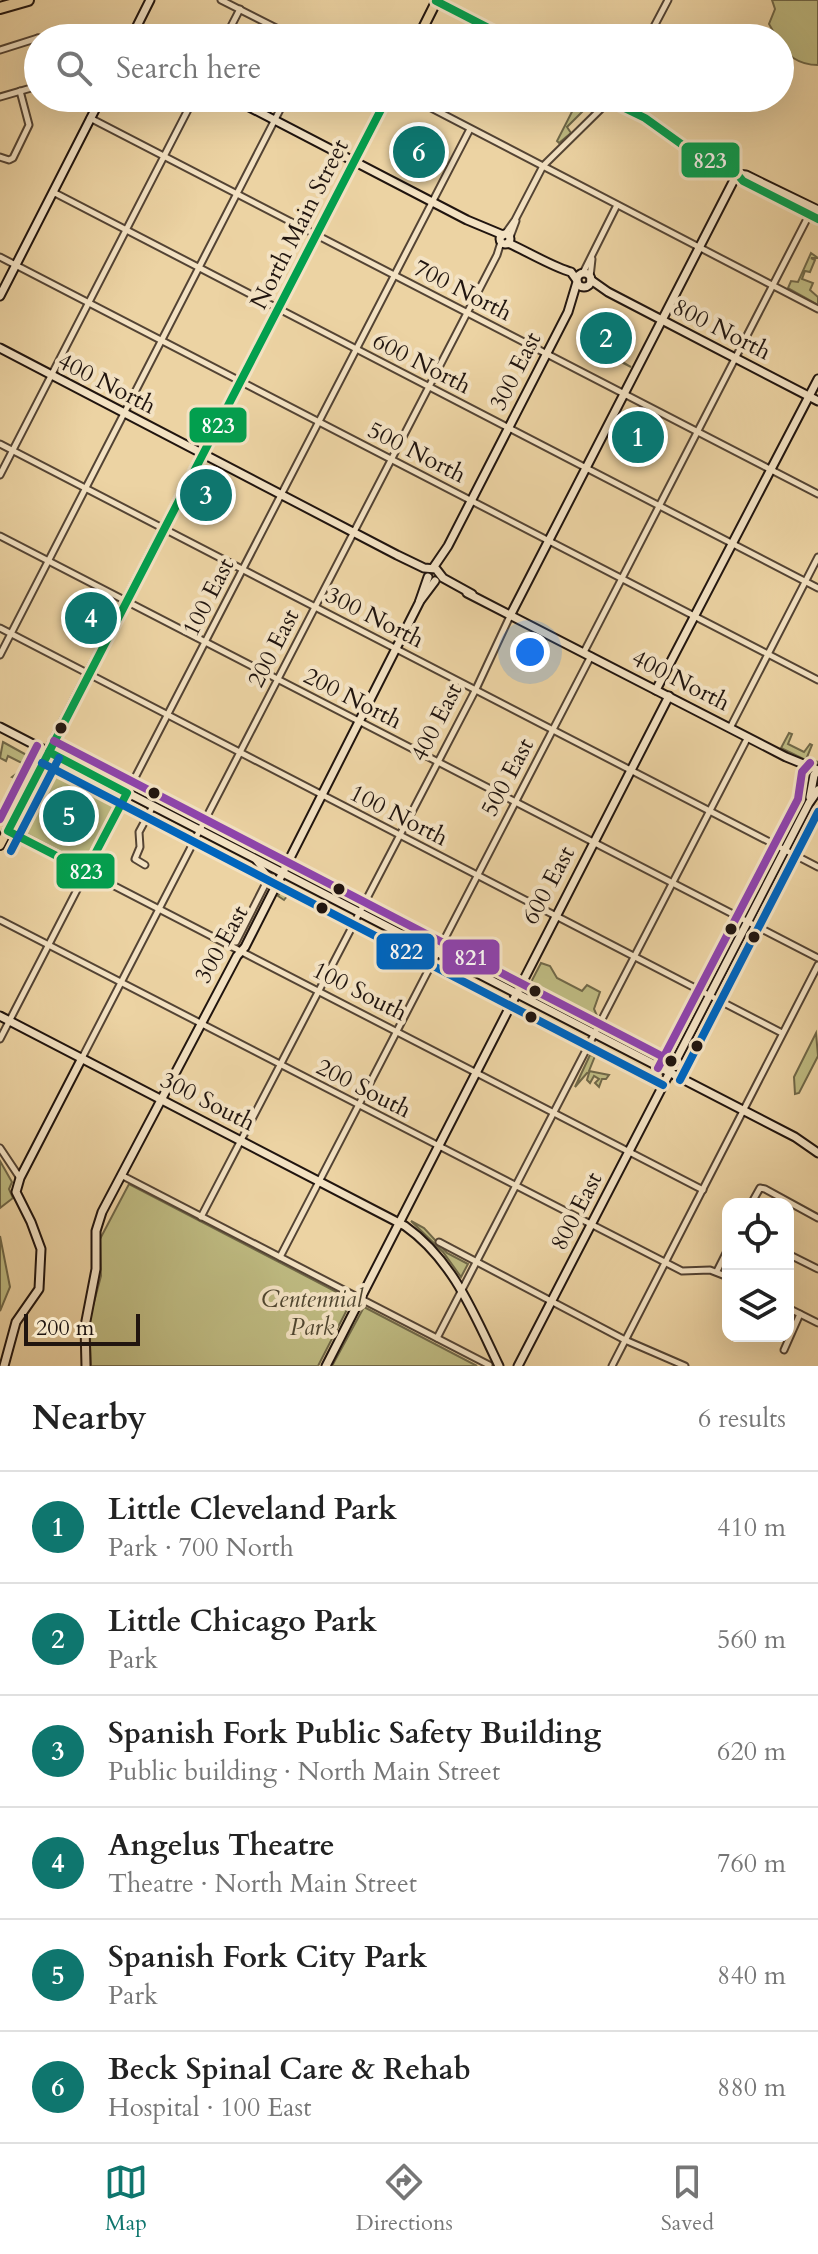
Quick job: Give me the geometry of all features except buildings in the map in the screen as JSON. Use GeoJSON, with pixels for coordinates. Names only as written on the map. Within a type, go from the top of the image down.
{"type":"FeatureCollection","features":[{"type":"Feature","properties":{"kind":"highway"},"geometry":{"type":"LineString","coordinates":[[0,8],[28,0]]}},
{"type":"Feature","properties":{"kind":"main road"},"geometry":{"type":"LineString","coordinates":[[425,24],[437,0]]}},
{"type":"Feature","properties":{"kind":"main road","name":"North Main Street"},"geometry":{"type":"LineString","coordinates":[[0,845],[4,829],[48,752],[380,112]]}},
{"type":"Feature","properties":{"kind":"street"},"geometry":{"type":"LineString","coordinates":[[138,24],[150,0]]}},
{"type":"Feature","properties":{"kind":"street"},"geometry":{"type":"LineString","coordinates":[[221,0],[269,24]]}},
{"type":"Feature","properties":{"kind":"street"},"geometry":{"type":"LineString","coordinates":[[437,0],[482,24]]}},
{"type":"Feature","properties":{"kind":"street"},"geometry":{"type":"LineString","coordinates":[[655,24],[668,0]]}},
{"type":"Feature","properties":{"kind":"street"},"geometry":{"type":"LineString","coordinates":[[232,24],[240,9]]}},
{"type":"Feature","properties":{"kind":"street"},"geometry":{"type":"LineString","coordinates":[[0,50],[24,42]]}},
{"type":"Feature","properties":{"kind":"street"},"geometry":{"type":"LineString","coordinates":[[0,97],[24,90]]}},
{"type":"Feature","properties":{"kind":"street"},"geometry":{"type":"LineString","coordinates":[[20,91],[24,106]]}},
{"type":"Feature","properties":{"kind":"street"},"geometry":{"type":"LineString","coordinates":[[0,157],[9,160],[15,155],[29,125],[26,112]]}},
{"type":"Feature","properties":{"kind":"street"},"geometry":{"type":"LineString","coordinates":[[1,292],[93,112]]}},
{"type":"Feature","properties":{"kind":"street"},"geometry":{"type":"LineString","coordinates":[[0,475],[187,112]]}},
{"type":"Feature","properties":{"kind":"street","name":"800 North"},"geometry":{"type":"LineString","coordinates":[[259,112],[818,401]]}},
{"type":"Feature","properties":{"kind":"street"},"geometry":{"type":"LineString","coordinates":[[0,655],[279,112]]}},
{"type":"Feature","properties":{"kind":"street"},"geometry":{"type":"LineString","coordinates":[[438,112],[818,309]]}},
{"type":"Feature","properties":{"kind":"street","name":"200 East"},"geometry":{"type":"LineString","coordinates":[[82,1058],[543,166],[596,112]]}},
{"type":"Feature","properties":{"kind":"street"},"geometry":{"type":"LineString","coordinates":[[634,112],[684,146],[737,174],[746,175],[815,213]]}},
{"type":"Feature","properties":{"kind":"street"},"geometry":{"type":"LineString","coordinates":[[639,112],[645,118]]}},
{"type":"Feature","properties":{"kind":"street","name":"700 North"},"geometry":{"type":"LineString","coordinates":[[90,118],[818,494]]}},
{"type":"Feature","properties":{"kind":"street","name":"100 East"},"geometry":{"type":"LineString","coordinates":[[0,1039],[470,129]]}},
{"type":"Feature","properties":{"kind":"street"},"geometry":{"type":"LineString","coordinates":[[737,174],[743,181],[815,213]]}},
{"type":"Feature","properties":{"kind":"street","name":"400 East"},"geometry":{"type":"LineString","coordinates":[[201,1217],[476,689],[511,614],[737,174]]}},
{"type":"Feature","properties":{"kind":"street","name":"600 North"},"geometry":{"type":"LineString","coordinates":[[53,192],[818,588]]}},
{"type":"Feature","properties":{"kind":"street"},"geometry":{"type":"LineString","coordinates":[[584,280],[617,205]]}},
{"type":"Feature","properties":{"kind":"street","name":"500 East"},"geometry":{"type":"LineString","coordinates":[[280,1257],[553,729],[622,579],[735,358],[815,213]]}},
{"type":"Feature","properties":{"kind":"street","name":"500 North"},"geometry":{"type":"LineString","coordinates":[[0,257],[818,680]]}},
{"type":"Feature","properties":{"kind":"street","name":"300 East"},"geometry":{"type":"LineString","coordinates":[[86,1366],[85,1326],[96,1269],[96,1231],[102,1212],[241,951],[584,280]]}},
{"type":"Feature","properties":{"kind":"street","name":"400 North"},"geometry":{"type":"LineString","coordinates":[[0,350],[748,737],[786,757],[817,779]]}},
{"type":"Feature","properties":{"kind":"street"},"geometry":{"type":"LineString","coordinates":[[656,690],[818,379]]}},
{"type":"Feature","properties":{"kind":"street","name":"300 North"},"geometry":{"type":"LineString","coordinates":[[0,444],[818,867]]}},
{"type":"Feature","properties":{"kind":"street","name":"200 North"},"geometry":{"type":"LineString","coordinates":[[0,536],[818,958]]}},
{"type":"Feature","properties":{"kind":"street"},"geometry":{"type":"LineString","coordinates":[[730,728],[818,557]]}},
{"type":"Feature","properties":{"kind":"street","name":"100 North"},"geometry":{"type":"LineString","coordinates":[[0,628],[782,1033]]}},
{"type":"Feature","properties":{"kind":"street","name":"600 East"},"geometry":{"type":"LineString","coordinates":[[326,1366],[669,696]]}},
{"type":"Feature","properties":{"kind":"street"},"geometry":{"type":"LineString","coordinates":[[0,727],[795,1137],[818,1153]]}},
{"type":"Feature","properties":{"kind":"street"},"geometry":{"type":"LineString","coordinates":[[437,1338],[748,737]]}},
{"type":"Feature","properties":{"kind":"street","name":"800 East"},"geometry":{"type":"LineString","coordinates":[[518,1366],[809,803],[817,779]]}},
{"type":"Feature","properties":{"kind":"street"},"geometry":{"type":"LineString","coordinates":[[145,865],[135,859],[140,847],[139,832],[153,806]]}},
{"type":"Feature","properties":{"kind":"street","name":"100 South"},"geometry":{"type":"LineString","coordinates":[[4,829],[703,1190]]}},
{"type":"Feature","properties":{"kind":"street"},"geometry":{"type":"LineString","coordinates":[[218,939],[233,944],[236,942],[269,877],[256,861]]}},
{"type":"Feature","properties":{"kind":"street","name":"200 South"},"geometry":{"type":"LineString","coordinates":[[0,920],[665,1263],[685,1272],[717,1271]]}},
{"type":"Feature","properties":{"kind":"street"},"geometry":{"type":"LineString","coordinates":[[612,1366],[818,965]]}},
{"type":"Feature","properties":{"kind":"street","name":"300 South"},"geometry":{"type":"LineString","coordinates":[[0,1016],[398,1222],[435,1251],[461,1289],[499,1366]]}},
{"type":"Feature","properties":{"kind":"street"},"geometry":{"type":"LineString","coordinates":[[4,1366],[16,1322],[39,1289],[41,1249],[16,1192],[20,1178],[82,1058]]}},
{"type":"Feature","properties":{"kind":"street"},"geometry":{"type":"LineString","coordinates":[[0,1148],[20,1178]]}},
{"type":"Feature","properties":{"kind":"street"},"geometry":{"type":"LineString","coordinates":[[121,1175],[489,1365]]}},
{"type":"Feature","properties":{"kind":"street"},"geometry":{"type":"LineString","coordinates":[[754,1198],[760,1188],[779,1198]]}},
{"type":"Feature","properties":{"kind":"street"},"geometry":{"type":"LineString","coordinates":[[794,1206],[818,1218]]}},
{"type":"Feature","properties":{"kind":"street"},"geometry":{"type":"LineString","coordinates":[[439,1242],[625,1340],[685,1366]]}},
{"type":"Feature","properties":{"kind":"street"},"geometry":{"type":"LineString","coordinates":[[794,1257],[818,1269]]}},
{"type":"Feature","properties":{"kind":"street"},"geometry":{"type":"LineString","coordinates":[[722,1261],[717,1271],[722,1274]]}},
{"type":"Feature","properties":{"kind":"street"},"geometry":{"type":"LineString","coordinates":[[794,1311],[818,1323]]}},
{"type":"Feature","properties":{"kind":"street"},"geometry":{"type":"LineString","coordinates":[[784,1350],[800,1314]]}},
{"type":"Feature","properties":{"kind":"green space"},"geometry":{"type":"Polygon","coordinates":[[[772,0],[818,0],[818,65],[794,58],[794,24],[769,24],[775,9],[772,0]]]}},
{"type":"Feature","properties":{"kind":"green space"},"geometry":{"type":"Polygon","coordinates":[[[572,112],[582,112],[567,127],[571,133],[559,143],[557,141],[572,112]]]}},
{"type":"Feature","properties":{"kind":"green space"},"geometry":{"type":"Polygon","coordinates":[[[811,253],[818,258],[811,258],[815,260],[810,272],[805,271],[802,279],[813,283],[810,290],[818,297],[818,305],[788,288],[791,281],[798,282],[811,253]]]}},
{"type":"Feature","properties":{"kind":"green space"},"geometry":{"type":"Polygon","coordinates":[[[600,319],[625,332],[613,356],[631,367],[587,344],[600,319]]]}},
{"type":"Feature","properties":{"kind":"green space"},"geometry":{"type":"Polygon","coordinates":[[[644,411],[635,431],[656,442],[642,464],[622,453],[644,411]]]}},
{"type":"Feature","properties":{"kind":"green space"},"geometry":{"type":"Polygon","coordinates":[[[789,733],[792,734],[788,744],[804,752],[812,745],[807,757],[818,762],[818,766],[781,748],[789,733]]]}},
{"type":"Feature","properties":{"kind":"green space"},"geometry":{"type":"Polygon","coordinates":[[[3,742],[32,758],[21,781],[12,777],[20,771],[22,763],[8,756],[6,761],[0,758],[3,742]]]}},
{"type":"Feature","properties":{"kind":"green space"},"geometry":{"type":"Polygon","coordinates":[[[54,767],[118,801],[83,863],[21,831],[54,767]]]}},
{"type":"Feature","properties":{"kind":"green space"},"geometry":{"type":"Polygon","coordinates":[[[284,884],[310,898],[303,902],[288,895],[284,900],[278,896],[284,884]]]}},
{"type":"Feature","properties":{"kind":"green space"},"geometry":{"type":"Polygon","coordinates":[[[541,963],[550,966],[557,978],[582,991],[587,985],[600,992],[594,1009],[598,1018],[596,1022],[528,988],[541,963]]]}},
{"type":"Feature","properties":{"kind":"green space"},"geometry":{"type":"Polygon","coordinates":[[[816,1033],[818,1056],[799,1093],[795,1094],[794,1077],[816,1033]]]}},
{"type":"Feature","properties":{"kind":"green space"},"geometry":{"type":"Polygon","coordinates":[[[590,1055],[595,1056],[589,1071],[609,1075],[602,1079],[599,1087],[595,1083],[599,1079],[594,1076],[590,1083],[587,1073],[575,1087],[590,1055]]]}},
{"type":"Feature","properties":{"kind":"green space"},"geometry":{"type":"Polygon","coordinates":[[[0,1161],[12,1182],[9,1189],[13,1198],[0,1208],[0,1161]]]}},
{"type":"Feature","properties":{"kind":"green space","name":"Centennial Park"},"geometry":{"type":"Polygon","coordinates":[[[129,1184],[352,1300],[318,1366],[91,1366],[89,1321],[101,1276],[100,1239],[129,1184]]]}},
{"type":"Feature","properties":{"kind":"green space"},"geometry":{"type":"Polygon","coordinates":[[[411,1221],[424,1228],[447,1253],[468,1264],[461,1277],[443,1252],[411,1221]]]}},
{"type":"Feature","properties":{"kind":"green space"},"geometry":{"type":"Polygon","coordinates":[[[0,1236],[10,1287],[0,1311],[0,1236]]]}},
{"type":"Feature","properties":{"kind":"green space"},"geometry":{"type":"Polygon","coordinates":[[[364,1307],[477,1366],[332,1366],[364,1307]]]}},
{"type":"Feature","properties":{"kind":"transit line","name":"823"},"geometry":{"type":"LineString","coordinates":[[436,1],[481,24]]}},
{"type":"Feature","properties":{"kind":"transit line","name":"823"},"geometry":{"type":"LineString","coordinates":[[49,752],[380,112]]}},
{"type":"Feature","properties":{"kind":"transit line","name":"823"},"geometry":{"type":"LineString","coordinates":[[633,112],[684,146],[737,174],[743,181],[818,219]]}},
{"type":"Feature","properties":{"kind":"transit line","name":"821"},"geometry":{"type":"LineString","coordinates":[[54,741],[675,1063]]}},
{"type":"Feature","properties":{"kind":"transit line","name":"821"},"geometry":{"type":"LineString","coordinates":[[0,819],[37,746]]}},
{"type":"Feature","properties":{"kind":"transit line","name":"823"},"geometry":{"type":"LineString","coordinates":[[49,752],[127,793],[86,871],[8,831],[49,752]]}},
{"type":"Feature","properties":{"kind":"transit line","name":"822"},"geometry":{"type":"LineString","coordinates":[[11,851],[59,758]]}},
{"type":"Feature","properties":{"kind":"transit line","name":"822"},"geometry":{"type":"LineString","coordinates":[[42,763],[663,1085]]}},
{"type":"Feature","properties":{"kind":"transit line","name":"821"},"geometry":{"type":"LineString","coordinates":[[658,1068],[798,799],[802,772],[810,763]]}},
{"type":"Feature","properties":{"kind":"transit line","name":"822"},"geometry":{"type":"LineString","coordinates":[[680,1080],[818,812]]}},
{"type":"Feature","properties":{"kind":"place","name":"Beck Spinal Care & Rehab"},"geometry":{"type":"Point","coordinates":[419,152]}},
{"type":"Feature","properties":{"kind":"place","name":"Little Chicago Park"},"geometry":{"type":"Point","coordinates":[606,338]}},
{"type":"Feature","properties":{"kind":"place","name":"Little Cleveland Park"},"geometry":{"type":"Point","coordinates":[638,437]}},
{"type":"Feature","properties":{"kind":"place","name":"Spanish Fork Public Safety Building"},"geometry":{"type":"Point","coordinates":[206,495]}},
{"type":"Feature","properties":{"kind":"place","name":"Angelus Theatre"},"geometry":{"type":"Point","coordinates":[91,618]}},
{"type":"Feature","properties":{"kind":"place","name":"Spanish Fork City Park"},"geometry":{"type":"Point","coordinates":[69,816]}}]}
